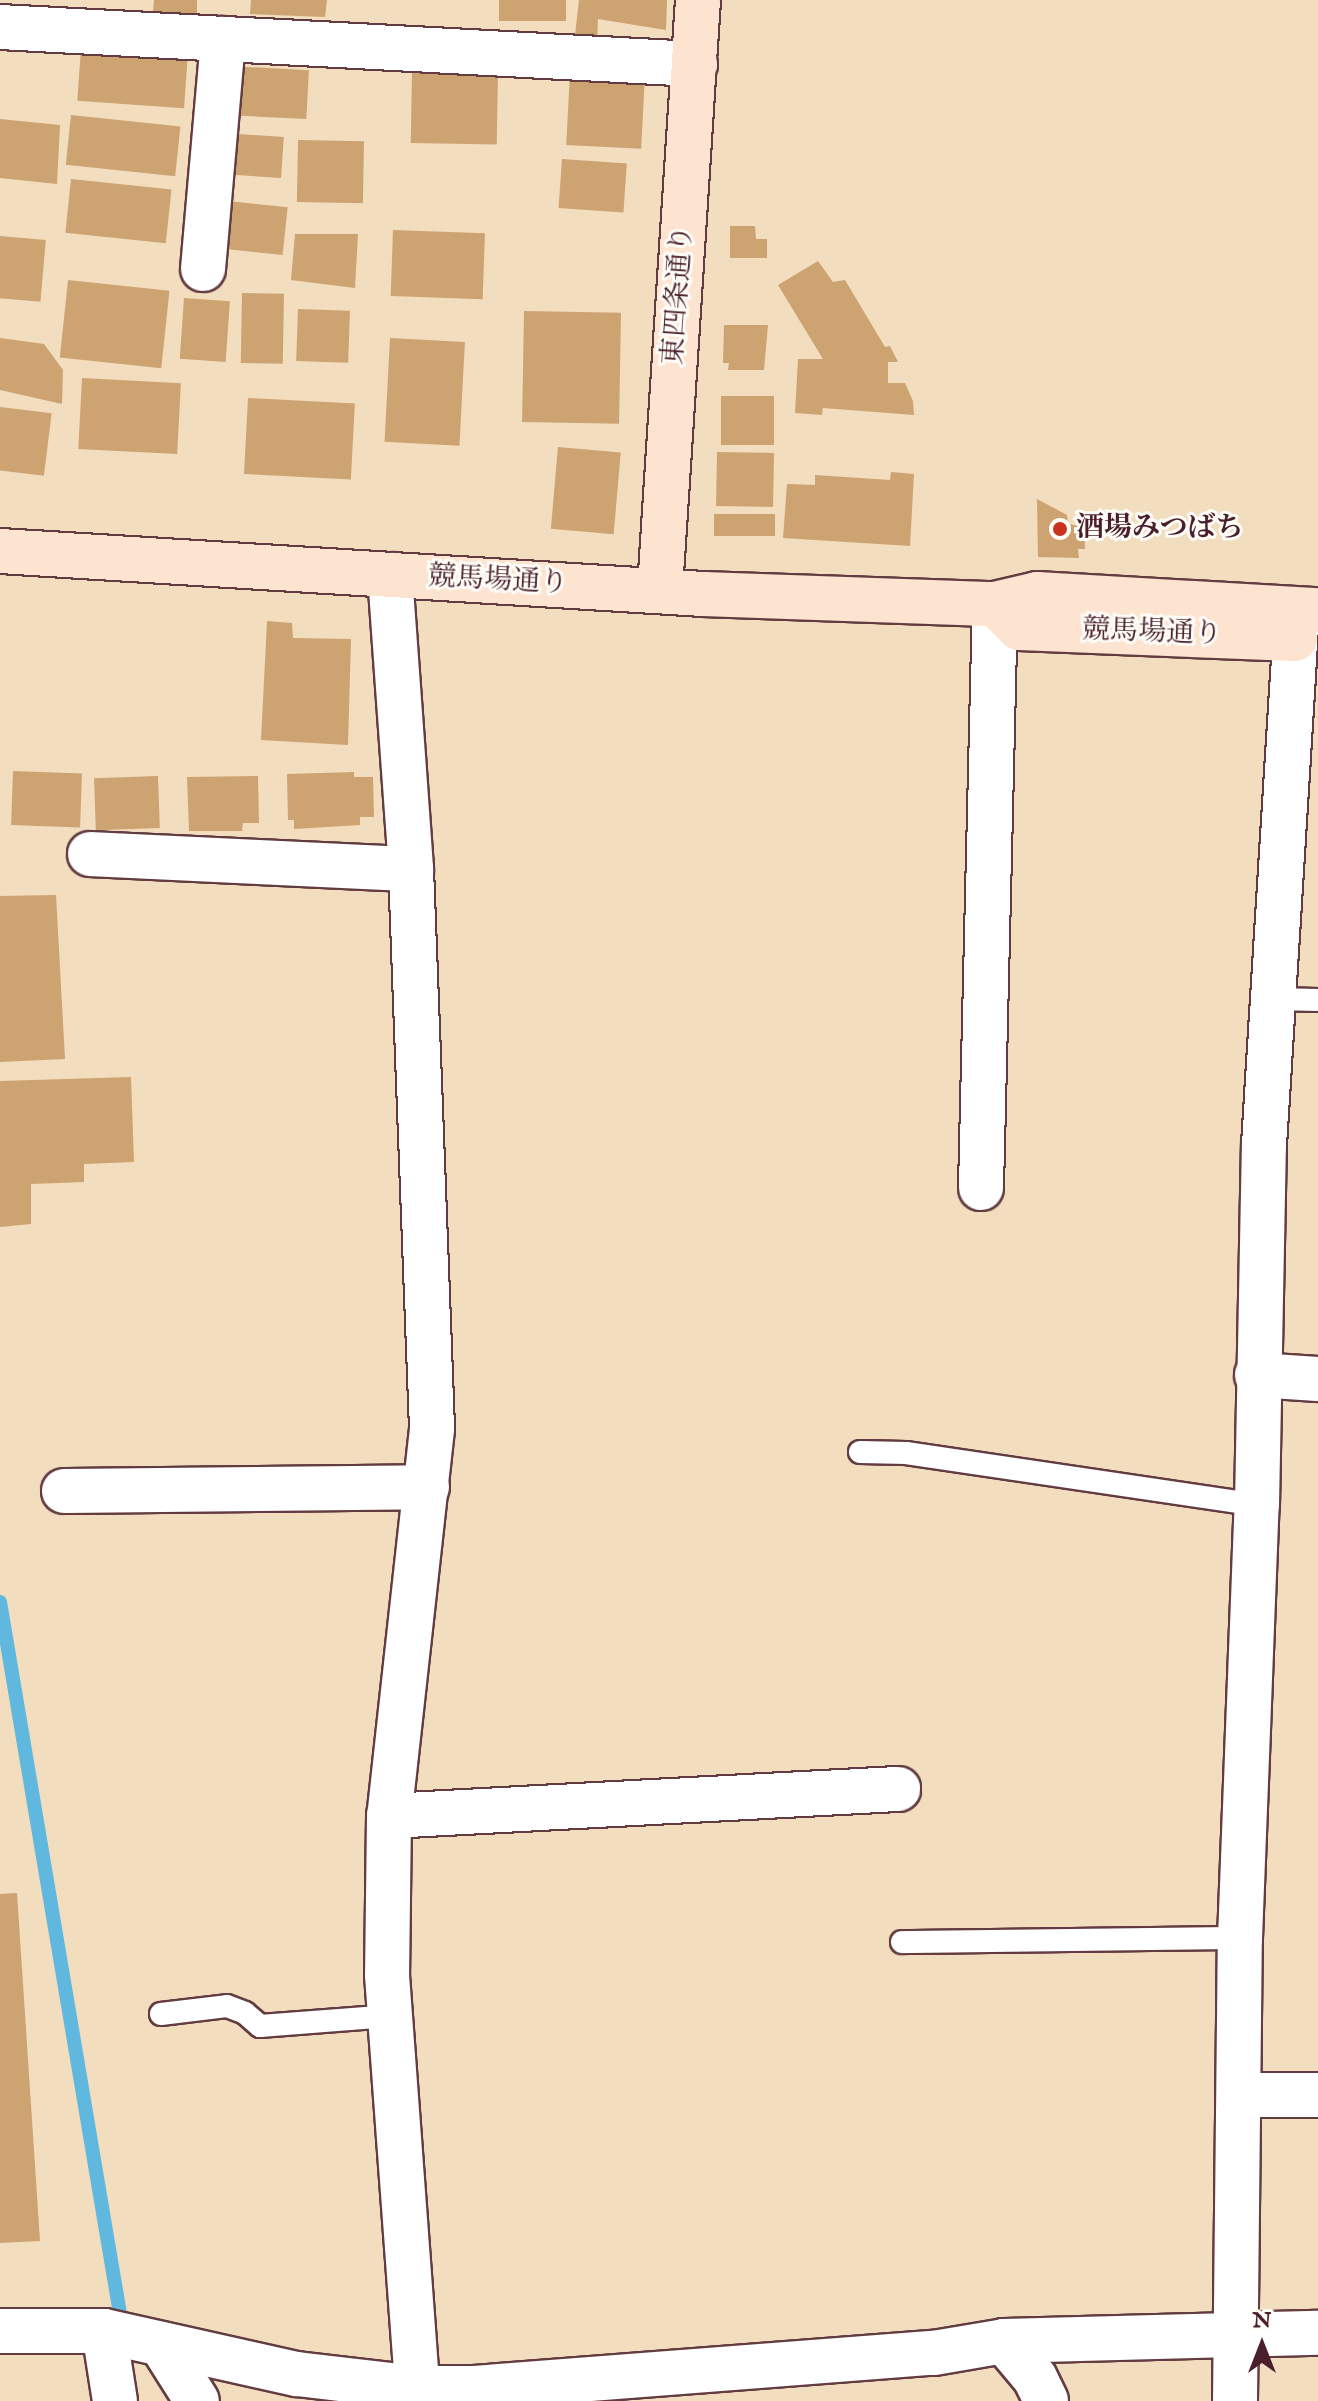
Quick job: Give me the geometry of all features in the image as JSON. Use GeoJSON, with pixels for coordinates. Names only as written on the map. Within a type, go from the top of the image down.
{"type":"FeatureCollection","features":[{"type":"Feature","properties":{"kind":"street","name":"東四条通り"},"geometry":{"type":"LineString","coordinates":[[660,589],[698,0]]}},
{"type":"Feature","properties":{"kind":"street"},"geometry":{"type":"LineString","coordinates":[[0,27],[695,64]]}},
{"type":"Feature","properties":{"kind":"street"},"geometry":{"type":"LineString","coordinates":[[203,269],[223,39]]}},
{"type":"Feature","properties":{"kind":"street","name":"競馬場通り"},"geometry":{"type":"LineString","coordinates":[[0,551],[703,594],[995,604],[1037,594],[1307,625]]}},
{"type":"Feature","properties":{"kind":"street"},"geometry":{"type":"LineString","coordinates":[[390,575],[411,869],[432,1429],[389,1816],[389,2016],[417,2388]]}},
{"type":"Feature","properties":{"kind":"street"},"geometry":{"type":"LineString","coordinates":[[981,1188],[995,604]]}},
{"type":"Feature","properties":{"kind":"street"},"geometry":{"type":"LineString","coordinates":[[1235,2401],[1240,1938],[1257,1505],[1257,1375],[1264,1145],[1307,625]]}},
{"type":"Feature","properties":{"kind":"street"},"geometry":{"type":"LineString","coordinates":[[90,854],[411,869]]}},
{"type":"Feature","properties":{"kind":"street"},"geometry":{"type":"LineString","coordinates":[[1257,1375],[1318,1379]]}},
{"type":"Feature","properties":{"kind":"street"},"geometry":{"type":"LineString","coordinates":[[64,1491],[427,1487]]}},
{"type":"Feature","properties":{"kind":"street"},"geometry":{"type":"LineString","coordinates":[[389,1816],[898,1789]]}},
{"type":"Feature","properties":{"kind":"street"},"geometry":{"type":"LineString","coordinates":[[1239,2095],[1318,2095]]}},
{"type":"Feature","properties":{"kind":"street"},"geometry":{"type":"LineString","coordinates":[[0,2331],[104,2331],[297,2374],[417,2388],[561,2391],[934,2353],[1004,2341],[1318,2333]]}},
{"type":"Feature","properties":{"kind":"street"},"geometry":{"type":"LineString","coordinates":[[104,2331],[115,2401]]}},
{"type":"Feature","properties":{"kind":"street"},"geometry":{"type":"LineString","coordinates":[[1004,2341],[1035,2378],[1046,2401]]}},
{"type":"Feature","properties":{"kind":"street"},"geometry":{"type":"LineString","coordinates":[[161,2344],[197,2401]]}},
{"type":"Feature","properties":{"kind":"lane"},"geometry":{"type":"LineString","coordinates":[[1274,999],[1318,1000]]}},
{"type":"Feature","properties":{"kind":"lane"},"geometry":{"type":"LineString","coordinates":[[860,1452],[906,1453],[1257,1505]]}},
{"type":"Feature","properties":{"kind":"lane"},"geometry":{"type":"LineString","coordinates":[[902,1942],[1240,1938]]}},
{"type":"Feature","properties":{"kind":"lane"},"geometry":{"type":"LineString","coordinates":[[161,2014],[227,2006],[245,2013],[260,2026],[389,2016]]}},
{"type":"Feature","properties":{"kind":"building"},"geometry":{"type":"Polygon","coordinates":[[[154,0],[197,0],[197,15],[153,11],[154,0]]]}},
{"type":"Feature","properties":{"kind":"building"},"geometry":{"type":"Polygon","coordinates":[[[251,0],[327,0],[325,17],[250,14],[251,0]]]}},
{"type":"Feature","properties":{"kind":"building"},"geometry":{"type":"Polygon","coordinates":[[[499,0],[566,0],[566,21],[499,21],[499,0]]]}},
{"type":"Feature","properties":{"kind":"building"},"geometry":{"type":"Polygon","coordinates":[[[579,0],[667,0],[666,30],[598,19],[597,45],[574,44],[579,0]]]}},
{"type":"Feature","properties":{"kind":"building"},"geometry":{"type":"Polygon","coordinates":[[[81,48],[188,55],[184,108],[77,101],[81,48]]]}},
{"type":"Feature","properties":{"kind":"building"},"geometry":{"type":"Polygon","coordinates":[[[229,66],[309,70],[306,119],[226,115],[229,66]]]}},
{"type":"Feature","properties":{"kind":"building"},"geometry":{"type":"Polygon","coordinates":[[[412,71],[498,73],[497,144],[411,143],[412,71]]]}},
{"type":"Feature","properties":{"kind":"building"},"geometry":{"type":"Polygon","coordinates":[[[570,73],[645,77],[641,149],[566,145],[570,73]]]}},
{"type":"Feature","properties":{"kind":"building"},"geometry":{"type":"Polygon","coordinates":[[[71,115],[180,126],[175,176],[66,165],[71,115]]]}},
{"type":"Feature","properties":{"kind":"building"},"geometry":{"type":"Polygon","coordinates":[[[0,119],[60,125],[57,184],[0,178],[0,119]]]}},
{"type":"Feature","properties":{"kind":"building"},"geometry":{"type":"Polygon","coordinates":[[[225,133],[284,137],[281,178],[222,174],[225,133]]]}},
{"type":"Feature","properties":{"kind":"building"},"geometry":{"type":"Polygon","coordinates":[[[298,140],[364,141],[363,203],[297,202],[298,140]]]}},
{"type":"Feature","properties":{"kind":"building"},"geometry":{"type":"Polygon","coordinates":[[[562,159],[627,164],[623,212],[559,208],[562,159]]]}},
{"type":"Feature","properties":{"kind":"building"},"geometry":{"type":"Polygon","coordinates":[[[71,179],[171,190],[166,243],[65,233],[71,179]]]}},
{"type":"Feature","properties":{"kind":"building"},"geometry":{"type":"Polygon","coordinates":[[[219,200],[288,207],[283,255],[214,248],[219,200]]]}},
{"type":"Feature","properties":{"kind":"building"},"geometry":{"type":"Polygon","coordinates":[[[730,226],[755,226],[756,239],[767,239],[767,258],[730,258],[730,226]]]}},
{"type":"Feature","properties":{"kind":"building"},"geometry":{"type":"Polygon","coordinates":[[[393,230],[485,233],[483,299],[391,296],[393,230]]]}},
{"type":"Feature","properties":{"kind":"building"},"geometry":{"type":"Polygon","coordinates":[[[295,234],[358,234],[355,288],[291,280],[295,234]]]}},
{"type":"Feature","properties":{"kind":"building"},"geometry":{"type":"Polygon","coordinates":[[[0,236],[46,240],[40,302],[0,298],[0,236]]]}},
{"type":"Feature","properties":{"kind":"building"},"geometry":{"type":"Polygon","coordinates":[[[818,261],[833,282],[845,280],[885,347],[890,346],[898,362],[888,362],[888,383],[905,383],[913,401],[914,415],[823,408],[822,415],[795,413],[798,359],[823,359],[778,285],[818,261]]]}},
{"type":"Feature","properties":{"kind":"building"},"geometry":{"type":"Polygon","coordinates":[[[68,280],[169,291],[161,368],[60,358],[68,280]]]}},
{"type":"Feature","properties":{"kind":"building"},"geometry":{"type":"Polygon","coordinates":[[[242,293],[284,294],[283,364],[241,363],[242,293]]]}},
{"type":"Feature","properties":{"kind":"building"},"geometry":{"type":"Polygon","coordinates":[[[184,298],[230,301],[226,362],[180,359],[184,298]]]}},
{"type":"Feature","properties":{"kind":"building"},"geometry":{"type":"Polygon","coordinates":[[[298,309],[350,311],[348,363],[296,361],[298,309]]]}},
{"type":"Feature","properties":{"kind":"building"},"geometry":{"type":"Polygon","coordinates":[[[524,311],[621,313],[619,424],[522,422],[524,311]]]}},
{"type":"Feature","properties":{"kind":"building"},"geometry":{"type":"Polygon","coordinates":[[[724,325],[768,325],[764,370],[728,370],[729,363],[723,363],[724,325]]]}},
{"type":"Feature","properties":{"kind":"building"},"geometry":{"type":"Polygon","coordinates":[[[0,338],[44,344],[63,370],[62,404],[0,390],[0,338]]]}},
{"type":"Feature","properties":{"kind":"building"},"geometry":{"type":"Polygon","coordinates":[[[390,338],[465,342],[459,446],[385,442],[390,338]]]}},
{"type":"Feature","properties":{"kind":"building"},"geometry":{"type":"Polygon","coordinates":[[[82,378],[181,383],[177,454],[78,449],[82,378]]]}},
{"type":"Feature","properties":{"kind":"building"},"geometry":{"type":"Polygon","coordinates":[[[721,396],[774,396],[774,445],[721,445],[721,396]]]}},
{"type":"Feature","properties":{"kind":"building"},"geometry":{"type":"Polygon","coordinates":[[[248,398],[355,404],[351,479],[244,474],[248,398]]]}},
{"type":"Feature","properties":{"kind":"building"},"geometry":{"type":"Polygon","coordinates":[[[0,407],[52,413],[44,476],[0,470],[0,407]]]}},
{"type":"Feature","properties":{"kind":"building"},"geometry":{"type":"Polygon","coordinates":[[[558,447],[621,452],[614,534],[551,529],[558,447]]]}},
{"type":"Feature","properties":{"kind":"building"},"geometry":{"type":"Polygon","coordinates":[[[717,452],[774,453],[773,507],[716,506],[717,452]]]}},
{"type":"Feature","properties":{"kind":"building"},"geometry":{"type":"Polygon","coordinates":[[[891,472],[914,474],[910,546],[783,538],[787,484],[815,485],[815,475],[890,480],[891,472]]]}},
{"type":"Feature","properties":{"kind":"building","name":"酒場みつばち"},"geometry":{"type":"Polygon","coordinates":[[[1037,499],[1067,515],[1068,524],[1084,527],[1085,549],[1078,549],[1079,558],[1038,557],[1037,499]]]}},
{"type":"Feature","properties":{"kind":"building"},"geometry":{"type":"Polygon","coordinates":[[[714,514],[775,514],[775,536],[714,536],[714,514]]]}},
{"type":"Feature","properties":{"kind":"building"},"geometry":{"type":"Polygon","coordinates":[[[267,621],[292,623],[293,638],[351,639],[348,745],[261,740],[267,621]]]}},
{"type":"Feature","properties":{"kind":"building"},"geometry":{"type":"Polygon","coordinates":[[[13,771],[82,773],[80,827],[11,825],[13,771]]]}},
{"type":"Feature","properties":{"kind":"building"},"geometry":{"type":"Polygon","coordinates":[[[354,772],[354,777],[373,777],[374,817],[360,817],[360,825],[294,829],[294,820],[288,820],[287,774],[354,772]]]}},
{"type":"Feature","properties":{"kind":"building"},"geometry":{"type":"Polygon","coordinates":[[[158,776],[160,828],[96,830],[94,778],[158,776]]]}},
{"type":"Feature","properties":{"kind":"building"},"geometry":{"type":"Polygon","coordinates":[[[258,776],[259,823],[243,823],[242,831],[189,831],[187,777],[258,776]]]}},
{"type":"Feature","properties":{"kind":"building"},"geometry":{"type":"Polygon","coordinates":[[[56,895],[65,1059],[0,1062],[0,896],[56,895]]]}},
{"type":"Feature","properties":{"kind":"building"},"geometry":{"type":"Polygon","coordinates":[[[131,1077],[134,1162],[84,1164],[84,1182],[31,1184],[31,1224],[0,1227],[0,1081],[131,1077]]]}},
{"type":"Feature","properties":{"kind":"building"},"geometry":{"type":"Polygon","coordinates":[[[17,1893],[40,2241],[0,2243],[0,1894],[17,1893]]]}},
{"type":"Feature","properties":{"kind":"waterway"},"geometry":{"type":"LineString","coordinates":[[0,1602],[120,2314],[129,2329]]}},
{"type":"Feature","properties":{"kind":"place","name":"酒場みつばち"},"geometry":{"type":"Point","coordinates":[1060,529]}}]}
